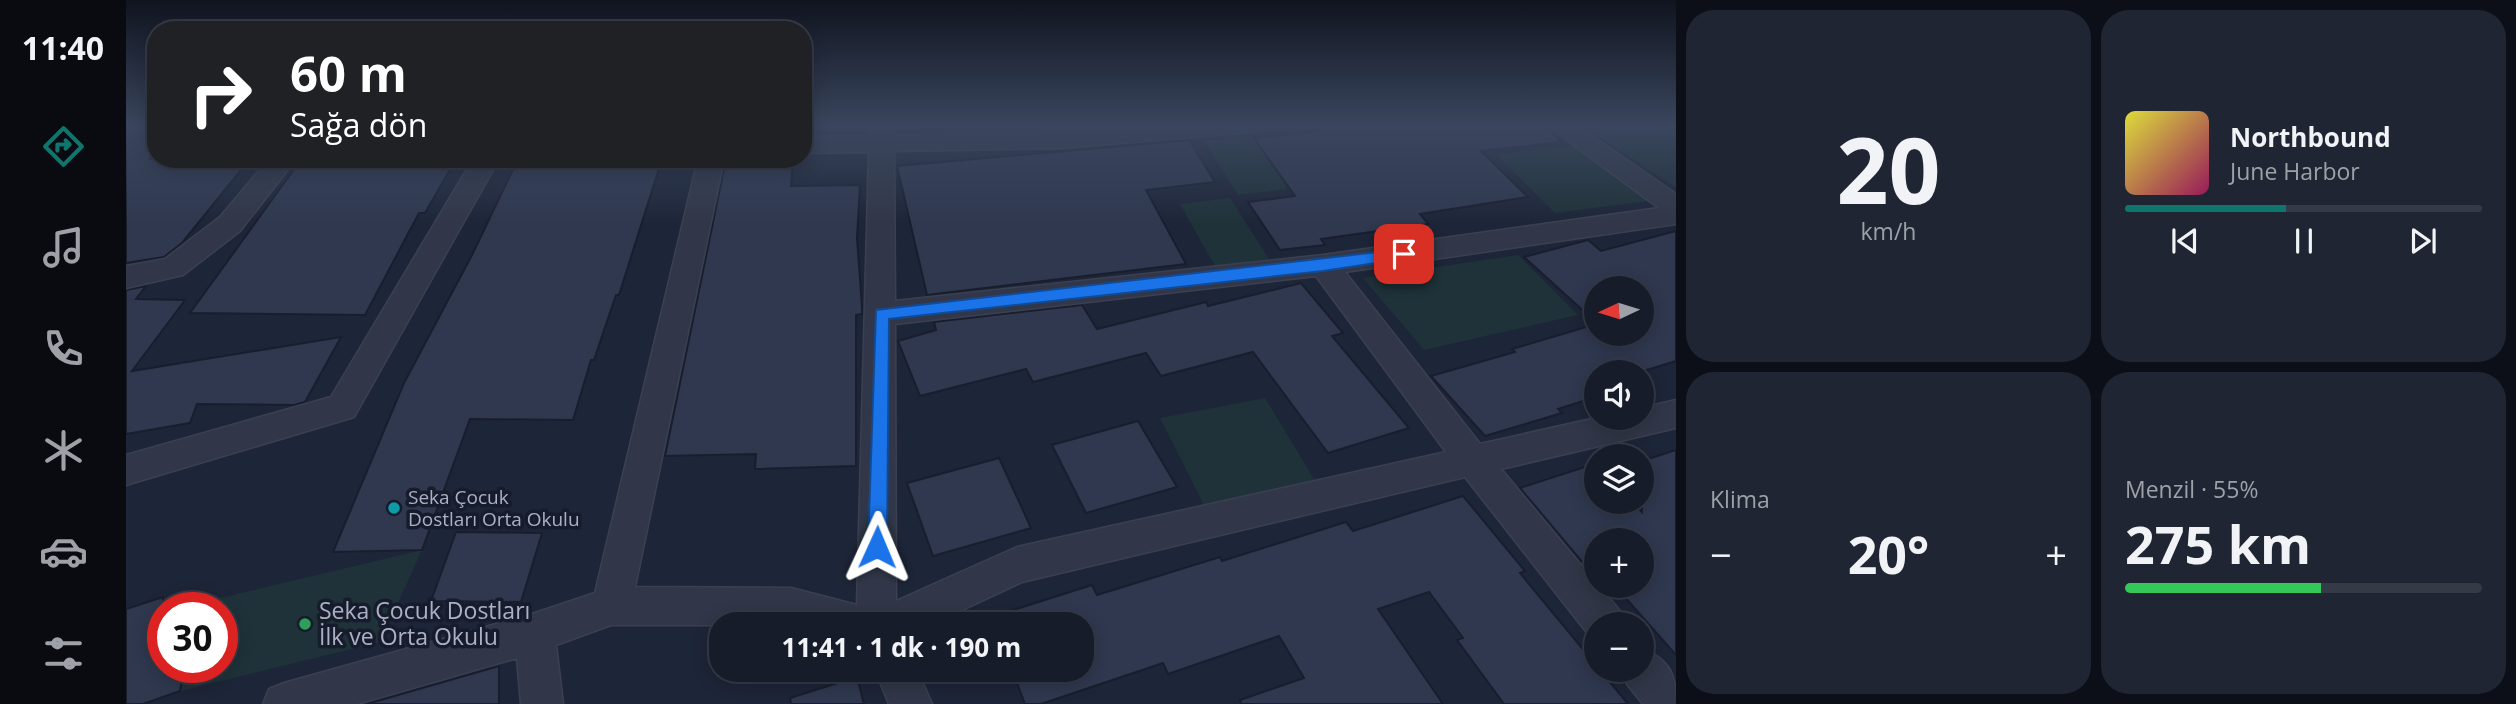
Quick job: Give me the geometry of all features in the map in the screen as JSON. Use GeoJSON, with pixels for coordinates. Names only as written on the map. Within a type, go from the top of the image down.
{"type":"FeatureCollection","features":[{"type":"Feature","properties":{"kind":"street"},"geometry":{"type":"LineString","coordinates":[[876,612],[883,158]]}},
{"type":"Feature","properties":{"kind":"street"},"geometry":{"type":"LineString","coordinates":[[1606,158],[1676,207]]}},
{"type":"Feature","properties":{"kind":"street"},"geometry":{"type":"LineString","coordinates":[[126,277],[173,268],[230,224],[276,168]]}},
{"type":"Feature","properties":{"kind":"street"},"geometry":{"type":"LineString","coordinates":[[126,470],[342,407],[481,168]]}},
{"type":"Feature","properties":{"kind":"street"},"geometry":{"type":"LineString","coordinates":[[611,606],[709,168]]}},
{"type":"Feature","properties":{"kind":"street"},"geometry":{"type":"LineString","coordinates":[[882,314],[1323,265],[1676,215]]}},
{"type":"Feature","properties":{"kind":"street"},"geometry":{"type":"LineString","coordinates":[[1323,265],[1472,460],[1595,612]]}},
{"type":"Feature","properties":{"kind":"street"},"geometry":{"type":"LineString","coordinates":[[914,612],[1017,565],[1676,414]]}},
{"type":"Feature","properties":{"kind":"street"},"geometry":{"type":"LineString","coordinates":[[284,704],[535,634],[611,606],[791,607],[810,612]]}},
{"type":"Feature","properties":{"kind":"street"},"geometry":{"type":"LineString","coordinates":[[535,634],[542,704]]}},
{"type":"Feature","properties":{"kind":"street"},"geometry":{"type":"LineString","coordinates":[[901,682],[911,704]]}},
{"type":"Feature","properties":{"kind":"street"},"geometry":{"type":"LineString","coordinates":[[1652,682],[1670,704]]}},
{"type":"Feature","properties":{"kind":"shaded area"},"geometry":{"type":"Polygon","coordinates":[[[1215,158],[1266,158],[1288,189],[1238,195],[1215,158]]]}},
{"type":"Feature","properties":{"kind":"shaded area"},"geometry":{"type":"Polygon","coordinates":[[[1500,158],[1592,158],[1648,201],[1555,213],[1500,158]]]}},
{"type":"Feature","properties":{"kind":"shaded area"},"geometry":{"type":"Polygon","coordinates":[[[1631,158],[1676,158],[1676,188],[1631,158]]]}},
{"type":"Feature","properties":{"kind":"shaded area"},"geometry":{"type":"Polygon","coordinates":[[[1230,198],[1269,259],[1215,266],[1180,204],[1230,198]]]}},
{"type":"Feature","properties":{"kind":"shaded area"},"geometry":{"type":"Polygon","coordinates":[[[1518,255],[1578,315],[1424,350],[1363,278],[1518,255]]]}},
{"type":"Feature","properties":{"kind":"shaded area"},"geometry":{"type":"Polygon","coordinates":[[[1265,398],[1317,484],[1205,507],[1160,418],[1265,398]]]}},
{"type":"Feature","properties":{"kind":"shaded area","name":"Seka Çocuk Dostları İlk ve Orta Okulu"},"geometry":{"type":"Polygon","coordinates":[[[422,550],[380,642],[238,677],[238,594],[422,550]]]}},
{"type":"Feature","properties":{"kind":"shaded area","name":"Seka Çocuk Dostları İlk ve Orta Okulu"},"geometry":{"type":"Polygon","coordinates":[[[182,683],[213,683],[181,691],[182,683]]]}},
{"type":"Feature","properties":{"kind":"building"},"geometry":{"type":"Polygon","coordinates":[[[126,158],[147,158],[147,168],[243,168],[182,243],[164,257],[126,263],[126,158]]]}},
{"type":"Feature","properties":{"kind":"building"},"geometry":{"type":"Polygon","coordinates":[[[988,158],[1200,158],[1215,182],[1146,190],[1186,264],[927,295],[897,166],[988,158]]]}},
{"type":"Feature","properties":{"kind":"building"},"geometry":{"type":"Polygon","coordinates":[[[1268,158],[1488,158],[1528,197],[1420,214],[1428,224],[1321,239],[1325,245],[1280,250],[1248,202],[1295,196],[1268,158]]]}},
{"type":"Feature","properties":{"kind":"building"},"geometry":{"type":"Polygon","coordinates":[[[295,168],[451,168],[425,213],[419,213],[365,315],[190,313],[295,168]]]}},
{"type":"Feature","properties":{"kind":"building"},"geometry":{"type":"Polygon","coordinates":[[[514,168],[659,168],[619,295],[616,295],[594,360],[591,360],[573,420],[470,419],[422,550],[333,552],[404,383],[472,255],[514,168]]]}},
{"type":"Feature","properties":{"kind":"building"},"geometry":{"type":"Polygon","coordinates":[[[724,168],[792,168],[791,186],[860,185],[857,238],[862,314],[856,315],[856,466],[755,469],[756,454],[665,456],[724,168]]]}},
{"type":"Feature","properties":{"kind":"building"},"geometry":{"type":"Polygon","coordinates":[[[1676,231],[1676,361],[1654,368],[1654,360],[1584,360],[1584,401],[1558,409],[1562,413],[1485,436],[1431,376],[1515,352],[1512,349],[1584,328],[1584,346],[1654,346],[1654,276],[1584,276],[1584,311],[1524,257],[1588,240],[1601,251],[1676,231]]]}},
{"type":"Feature","properties":{"kind":"building"},"geometry":{"type":"Polygon","coordinates":[[[1301,283],[1343,333],[1332,336],[1409,428],[1328,453],[1253,352],[1161,376],[1146,353],[1033,382],[1026,369],[920,396],[898,341],[936,330],[934,322],[1082,305],[1097,329],[1206,302],[1208,306],[1301,283]]]}},
{"type":"Feature","properties":{"kind":"building"},"geometry":{"type":"Polygon","coordinates":[[[146,286],[136,299],[185,300],[132,371],[341,337],[305,402],[294,405],[197,404],[190,423],[126,434],[126,290],[146,286]]]}},
{"type":"Feature","properties":{"kind":"building"},"geometry":{"type":"Polygon","coordinates":[[[1138,421],[1177,487],[1086,513],[1052,445],[1138,421]]]}},
{"type":"Feature","properties":{"kind":"building"},"geometry":{"type":"Polygon","coordinates":[[[1676,450],[1676,655],[1654,630],[1654,612],[1638,612],[1626,598],[1654,598],[1654,528],[1584,528],[1583,563],[1520,488],[1584,467],[1584,514],[1654,514],[1654,457],[1676,450]]]}},
{"type":"Feature","properties":{"kind":"building"},"geometry":{"type":"Polygon","coordinates":[[[999,458],[1031,528],[933,556],[907,483],[999,458]]]}},
{"type":"Feature","properties":{"kind":"building"},"geometry":{"type":"Polygon","coordinates":[[[1463,496],[1525,571],[1520,573],[1584,650],[1584,682],[1610,682],[1628,704],[1504,704],[1457,640],[1463,638],[1429,592],[1378,609],[1443,704],[1241,704],[1240,700],[1304,678],[1279,636],[1168,674],[1163,663],[1041,704],[1025,704],[1017,682],[1094,682],[1094,612],[1007,612],[1092,585],[1097,595],[1220,557],[1222,561],[1346,522],[1353,531],[1463,496]]]}},
{"type":"Feature","properties":{"kind":"building"},"geometry":{"type":"Polygon","coordinates":[[[456,532],[542,533],[521,602],[431,601],[456,532]]]}},
{"type":"Feature","properties":{"kind":"building"},"geometry":{"type":"Polygon","coordinates":[[[147,602],[147,683],[181,683],[180,691],[143,704],[126,704],[126,609],[147,602]]]}},
{"type":"Feature","properties":{"kind":"building"},"geometry":{"type":"Polygon","coordinates":[[[499,666],[499,704],[367,704],[499,666]]]}},
{"type":"Feature","properties":{"kind":"building"},"geometry":{"type":"Polygon","coordinates":[[[841,682],[858,682],[864,704],[791,704],[790,698],[841,682]]]}},
{"type":"Feature","properties":{"kind":"place","name":"Seka Çocuk Dostları Orta Okulu"},"geometry":{"type":"Point","coordinates":[394,508]}},
{"type":"Feature","properties":{"kind":"place","name":"Seka Çocuk Dostları İlk ve Orta Okulu"},"geometry":{"type":"Point","coordinates":[305,624]}},
{"type":"Feature","properties":{"kind":"route"},"geometry":{"type":"LineString","coordinates":[[877,547],[882,314],[1404,254]]}}]}
